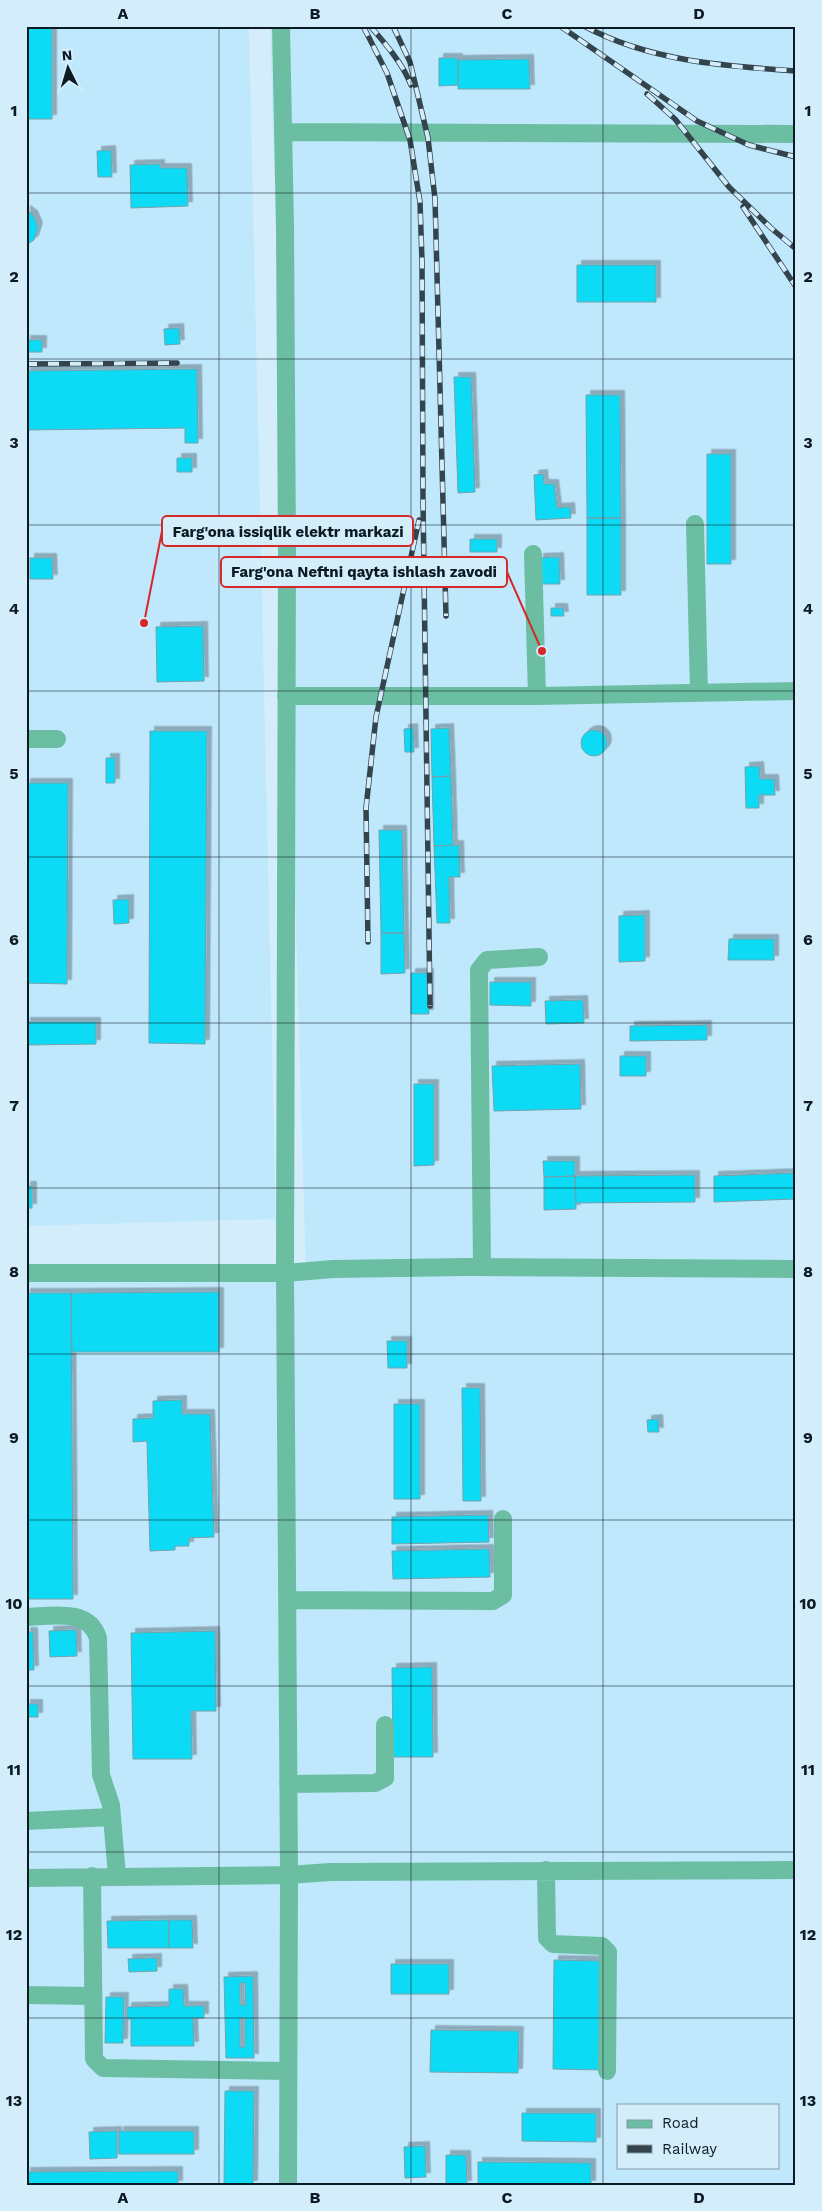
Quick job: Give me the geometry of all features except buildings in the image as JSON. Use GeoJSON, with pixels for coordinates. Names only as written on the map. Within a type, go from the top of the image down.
{"type":"FeatureCollection","features":[{"type":"Feature","properties":{"kind":"lane"},"geometry":{"type":"LineString","coordinates":[[281,26],[286,696],[285,1273],[289,1875],[288,2185]]}},
{"type":"Feature","properties":{"kind":"lane"},"geometry":{"type":"LineString","coordinates":[[283,132],[796,134]]}},
{"type":"Feature","properties":{"kind":"lane"},"geometry":{"type":"LineString","coordinates":[[695,524],[699,692]]}},
{"type":"Feature","properties":{"kind":"lane"},"geometry":{"type":"LineString","coordinates":[[533,554],[537,696]]}},
{"type":"Feature","properties":{"kind":"lane"},"geometry":{"type":"LineString","coordinates":[[286,696],[537,696],[796,691]]}},
{"type":"Feature","properties":{"kind":"lane"},"geometry":{"type":"LineString","coordinates":[[26,739],[57,739]]}},
{"type":"Feature","properties":{"kind":"lane"},"geometry":{"type":"LineString","coordinates":[[482,1267],[479,970],[487,960],[539,957]]}},
{"type":"Feature","properties":{"kind":"lane"},"geometry":{"type":"LineString","coordinates":[[26,1274],[285,1273],[333,1269],[482,1267],[796,1269]]}},
{"type":"Feature","properties":{"kind":"lane"},"geometry":{"type":"LineString","coordinates":[[287,1600],[493,1600],[503,1595],[503,1519]]}},
{"type":"Feature","properties":{"kind":"lane"},"geometry":{"type":"LineString","coordinates":[[26,1616],[75,1616],[86,1620],[96,1630],[98,1638],[101,1775],[112,1805],[117,1876]]}},
{"type":"Feature","properties":{"kind":"lane"},"geometry":{"type":"LineString","coordinates":[[288,1784],[376,1783],[386,1778],[385,1724]]}},
{"type":"Feature","properties":{"kind":"lane"},"geometry":{"type":"LineString","coordinates":[[26,1821],[112,1817]]}},
{"type":"Feature","properties":{"kind":"lane"},"geometry":{"type":"LineString","coordinates":[[546,1870],[547,1938],[553,1944],[602,1946],[608,1952],[607,2071]]}},
{"type":"Feature","properties":{"kind":"lane"},"geometry":{"type":"LineString","coordinates":[[26,1878],[289,1875],[330,1872],[796,1870]]}},
{"type":"Feature","properties":{"kind":"lane"},"geometry":{"type":"LineString","coordinates":[[92,1876],[94,2059],[102,2068],[287,2071]]}},
{"type":"Feature","properties":{"kind":"lane"},"geometry":{"type":"LineString","coordinates":[[26,1995],[93,1996]]}},
{"type":"Feature","properties":{"kind":"shaded area"},"geometry":{"type":"Polygon","coordinates":[[[26,26],[249,26],[276,1219],[26,1226],[26,26]]]}},
{"type":"Feature","properties":{"kind":"shaded area"},"geometry":{"type":"Polygon","coordinates":[[[270,26],[796,26],[796,2185],[26,2185],[26,1280],[306,1276],[270,26]]]}},
{"type":"Feature","properties":{"kind":"railway"},"geometry":{"type":"LineString","coordinates":[[363,26],[387,73],[410,140],[420,202],[430,1006]]}},
{"type":"Feature","properties":{"kind":"railway"},"geometry":{"type":"LineString","coordinates":[[370,26],[398,62],[411,85]]}},
{"type":"Feature","properties":{"kind":"railway"},"geometry":{"type":"LineString","coordinates":[[393,26],[410,62],[428,138],[435,199],[446,616]]}},
{"type":"Feature","properties":{"kind":"railway"},"geometry":{"type":"LineString","coordinates":[[560,26],[697,121],[749,145],[796,157]]}},
{"type":"Feature","properties":{"kind":"railway"},"geometry":{"type":"LineString","coordinates":[[584,26],[634,47],[687,60],[741,67],[796,71]]}},
{"type":"Feature","properties":{"kind":"railway"},"geometry":{"type":"LineString","coordinates":[[647,94],[675,119],[729,187],[771,228],[796,249]]}},
{"type":"Feature","properties":{"kind":"railway"},"geometry":{"type":"LineString","coordinates":[[743,207],[796,287]]}},
{"type":"Feature","properties":{"kind":"railway"},"geometry":{"type":"LineString","coordinates":[[26,364],[177,363]]}},
{"type":"Feature","properties":{"kind":"railway"},"geometry":{"type":"LineString","coordinates":[[368,942],[366,808],[376,717],[419,520]]}},
{"type":"Feature","properties":{"kind":"place","name":"Farg'ona issiqlik elektr markazi"},"geometry":{"type":"Point","coordinates":[144,623]}},
{"type":"Feature","properties":{"kind":"place","name":"Farg'ona Neftni qayta ishlash zavodi"},"geometry":{"type":"Point","coordinates":[542,651]}}]}
